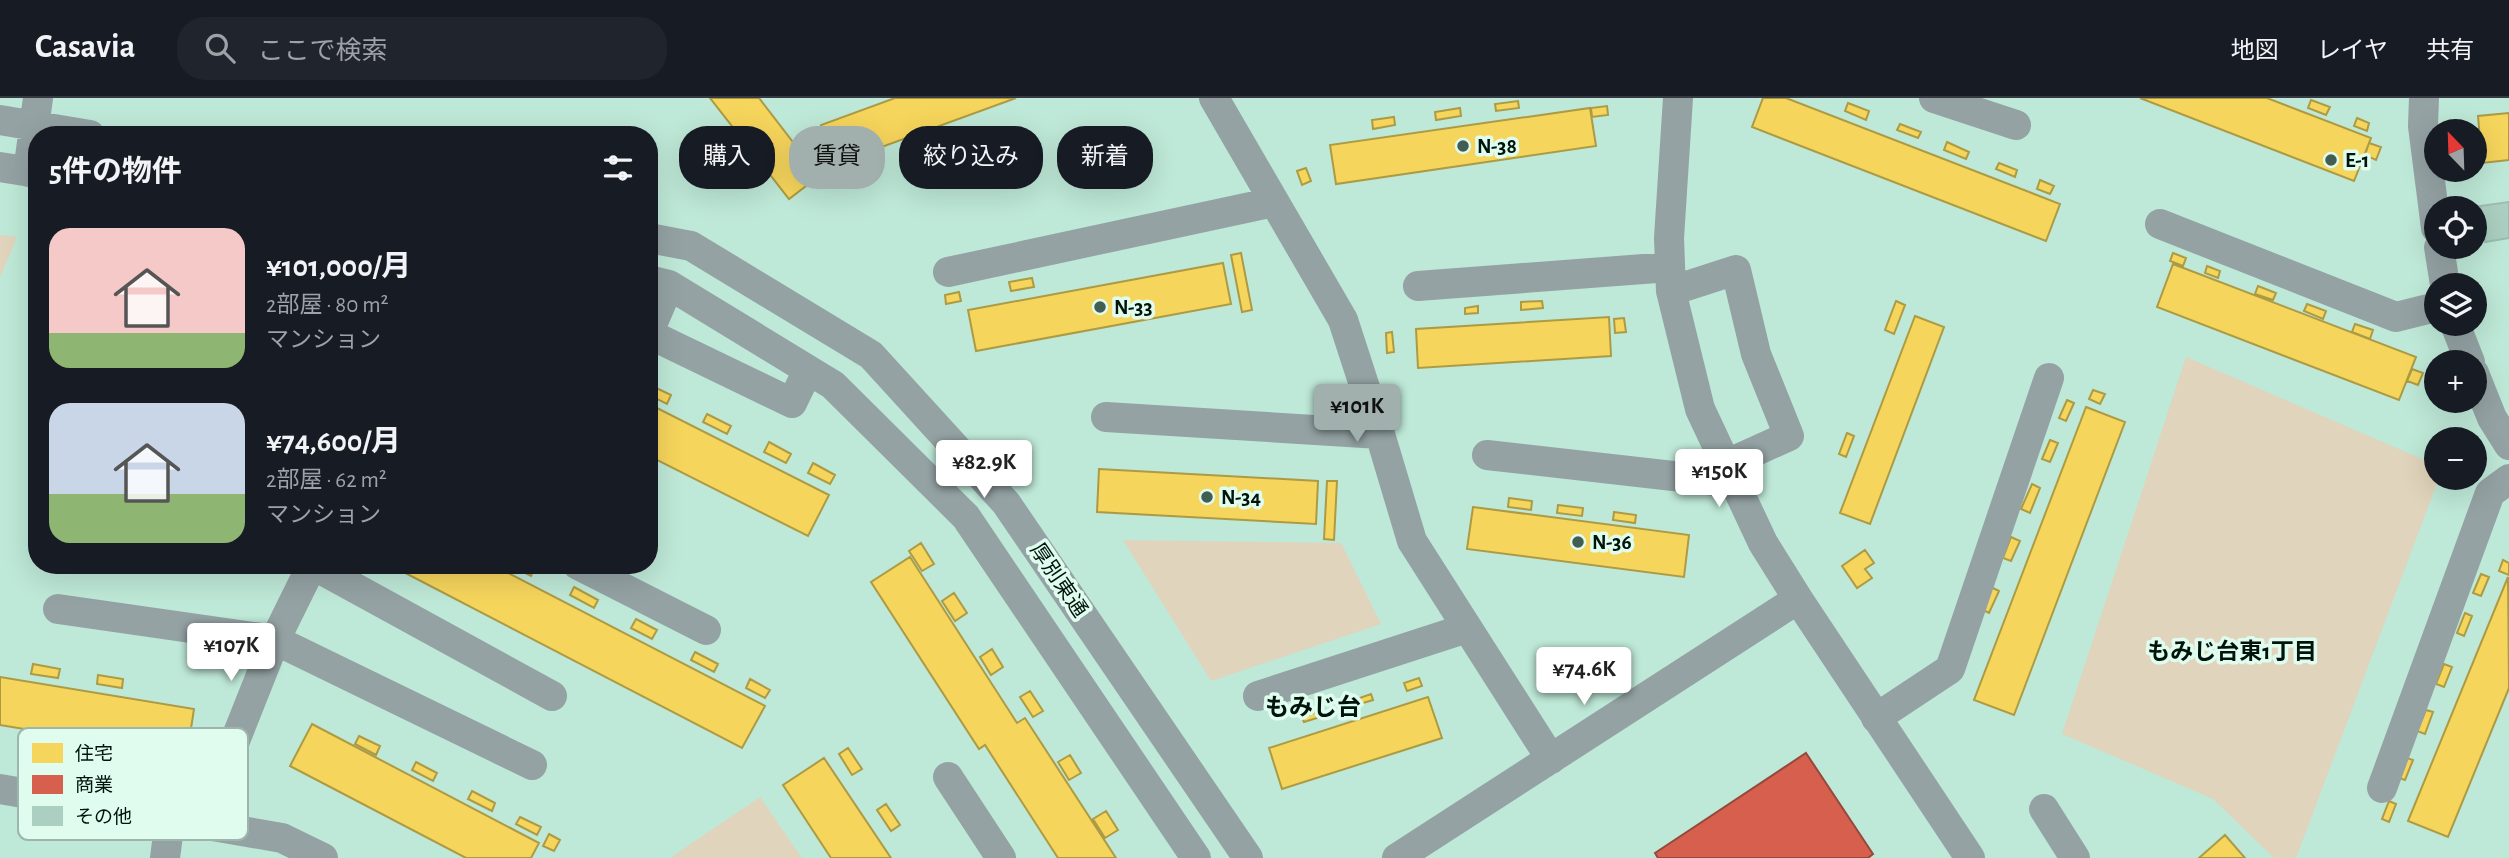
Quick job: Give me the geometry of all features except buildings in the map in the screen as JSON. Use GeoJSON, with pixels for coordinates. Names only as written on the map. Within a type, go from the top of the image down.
{"type":"FeatureCollection","features":[{"type":"Feature","properties":{"kind":"street"},"geometry":{"type":"LineString","coordinates":[[1214,98],[1343,320],[1412,541],[1551,759]]}},
{"type":"Feature","properties":{"kind":"street"},"geometry":{"type":"LineString","coordinates":[[1678,98],[1669,238],[1671,279],[1700,409],[1763,542],[1798,600],[1970,858]]}},
{"type":"Feature","properties":{"kind":"street"},"geometry":{"type":"LineString","coordinates":[[1934,98],[2016,125]]}},
{"type":"Feature","properties":{"kind":"street"},"geometry":{"type":"LineString","coordinates":[[2424,98],[2423,126],[2432,196]]}},
{"type":"Feature","properties":{"kind":"street"},"geometry":{"type":"LineString","coordinates":[[0,120],[36,111],[70,126]]}},
{"type":"Feature","properties":{"kind":"street"},"geometry":{"type":"LineString","coordinates":[[22,171],[28,145]]}},
{"type":"Feature","properties":{"kind":"street"},"geometry":{"type":"LineString","coordinates":[[948,272],[1274,202]]}},
{"type":"Feature","properties":{"kind":"street"},"geometry":{"type":"LineString","coordinates":[[2160,224],[2396,317],[2424,310]]}},
{"type":"Feature","properties":{"kind":"street","name":"厚別東通"},"geometry":{"type":"LineString","coordinates":[[658,240],[691,246],[871,355],[1006,503],[1248,858]]}},
{"type":"Feature","properties":{"kind":"street"},"geometry":{"type":"LineString","coordinates":[[1419,286],[1671,279],[1736,270],[1756,354],[1789,436],[1731,474],[1487,455]]}},
{"type":"Feature","properties":{"kind":"street","name":"厚別東通"},"geometry":{"type":"LineString","coordinates":[[659,282],[833,385],[965,517],[1196,858]]}},
{"type":"Feature","properties":{"kind":"street"},"geometry":{"type":"LineString","coordinates":[[658,337],[792,402],[808,370]]}},
{"type":"Feature","properties":{"kind":"street"},"geometry":{"type":"LineString","coordinates":[[1876,718],[1950,669],[2049,377]]}},
{"type":"Feature","properties":{"kind":"street"},"geometry":{"type":"LineString","coordinates":[[2487,407],[2509,445]]}},
{"type":"Feature","properties":{"kind":"street"},"geometry":{"type":"LineString","coordinates":[[1106,417],[1380,434]]}},
{"type":"Feature","properties":{"kind":"street"},"geometry":{"type":"LineString","coordinates":[[2382,788],[2490,493],[2509,479]]}},
{"type":"Feature","properties":{"kind":"street"},"geometry":{"type":"LineString","coordinates":[[240,728],[275,640],[308,574]]}},
{"type":"Feature","properties":{"kind":"street"},"geometry":{"type":"LineString","coordinates":[[329,574],[552,696]]}},
{"type":"Feature","properties":{"kind":"street"},"geometry":{"type":"LineString","coordinates":[[597,574],[706,630]]}},
{"type":"Feature","properties":{"kind":"street"},"geometry":{"type":"LineString","coordinates":[[1397,858],[1798,600]]}},
{"type":"Feature","properties":{"kind":"street"},"geometry":{"type":"LineString","coordinates":[[58,609],[275,640],[532,765]]}},
{"type":"Feature","properties":{"kind":"street"},"geometry":{"type":"LineString","coordinates":[[1258,696],[1467,628]]}},
{"type":"Feature","properties":{"kind":"street"},"geometry":{"type":"LineString","coordinates":[[948,777],[1001,858]]}},
{"type":"Feature","properties":{"kind":"street"},"geometry":{"type":"LineString","coordinates":[[0,789],[18,792]]}},
{"type":"Feature","properties":{"kind":"street"},"geometry":{"type":"LineString","coordinates":[[2044,809],[2075,858]]}},
{"type":"Feature","properties":{"kind":"street"},"geometry":{"type":"LineString","coordinates":[[248,832],[282,838],[323,858]]}},
{"type":"Feature","properties":{"kind":"street"},"geometry":{"type":"LineString","coordinates":[[165,858],[167,840]]}},
{"type":"Feature","properties":{"kind":"shaded area"},"geometry":{"type":"Polygon","coordinates":[[[0,235],[17,237],[0,278],[0,235]]]}},
{"type":"Feature","properties":{"kind":"shaded area"},"geometry":{"type":"Polygon","coordinates":[[[2186,357],[2424,460],[2424,490],[2434,490],[2296,858],[2274,858],[2213,799],[2062,734],[2186,357]]]}},
{"type":"Feature","properties":{"kind":"shaded area"},"geometry":{"type":"Polygon","coordinates":[[[1123,540],[1341,543],[1381,624],[1211,681],[1123,540]]]}},
{"type":"Feature","properties":{"kind":"shaded area"},"geometry":{"type":"Polygon","coordinates":[[[760,797],[802,858],[670,858],[760,797]]]}},
{"type":"Feature","properties":{"kind":"place","name":"N-38"},"geometry":{"type":"Point","coordinates":[1463,146]}},
{"type":"Feature","properties":{"kind":"place","name":"E-1"},"geometry":{"type":"Point","coordinates":[2331,160]}},
{"type":"Feature","properties":{"kind":"place","name":"N-33"},"geometry":{"type":"Point","coordinates":[1100,307]}},
{"type":"Feature","properties":{"kind":"place","name":"N-34"},"geometry":{"type":"Point","coordinates":[1207,497]}},
{"type":"Feature","properties":{"kind":"place","name":"N-36"},"geometry":{"type":"Point","coordinates":[1578,542]}},
{"type":"Feature","properties":{"kind":"district","name":"もみじ台東1丁目"},"geometry":{"type":"Point","coordinates":[2232,651]}},
{"type":"Feature","properties":{"kind":"district","name":"もみじ台"},"geometry":{"type":"Point","coordinates":[1313,707]}}]}
